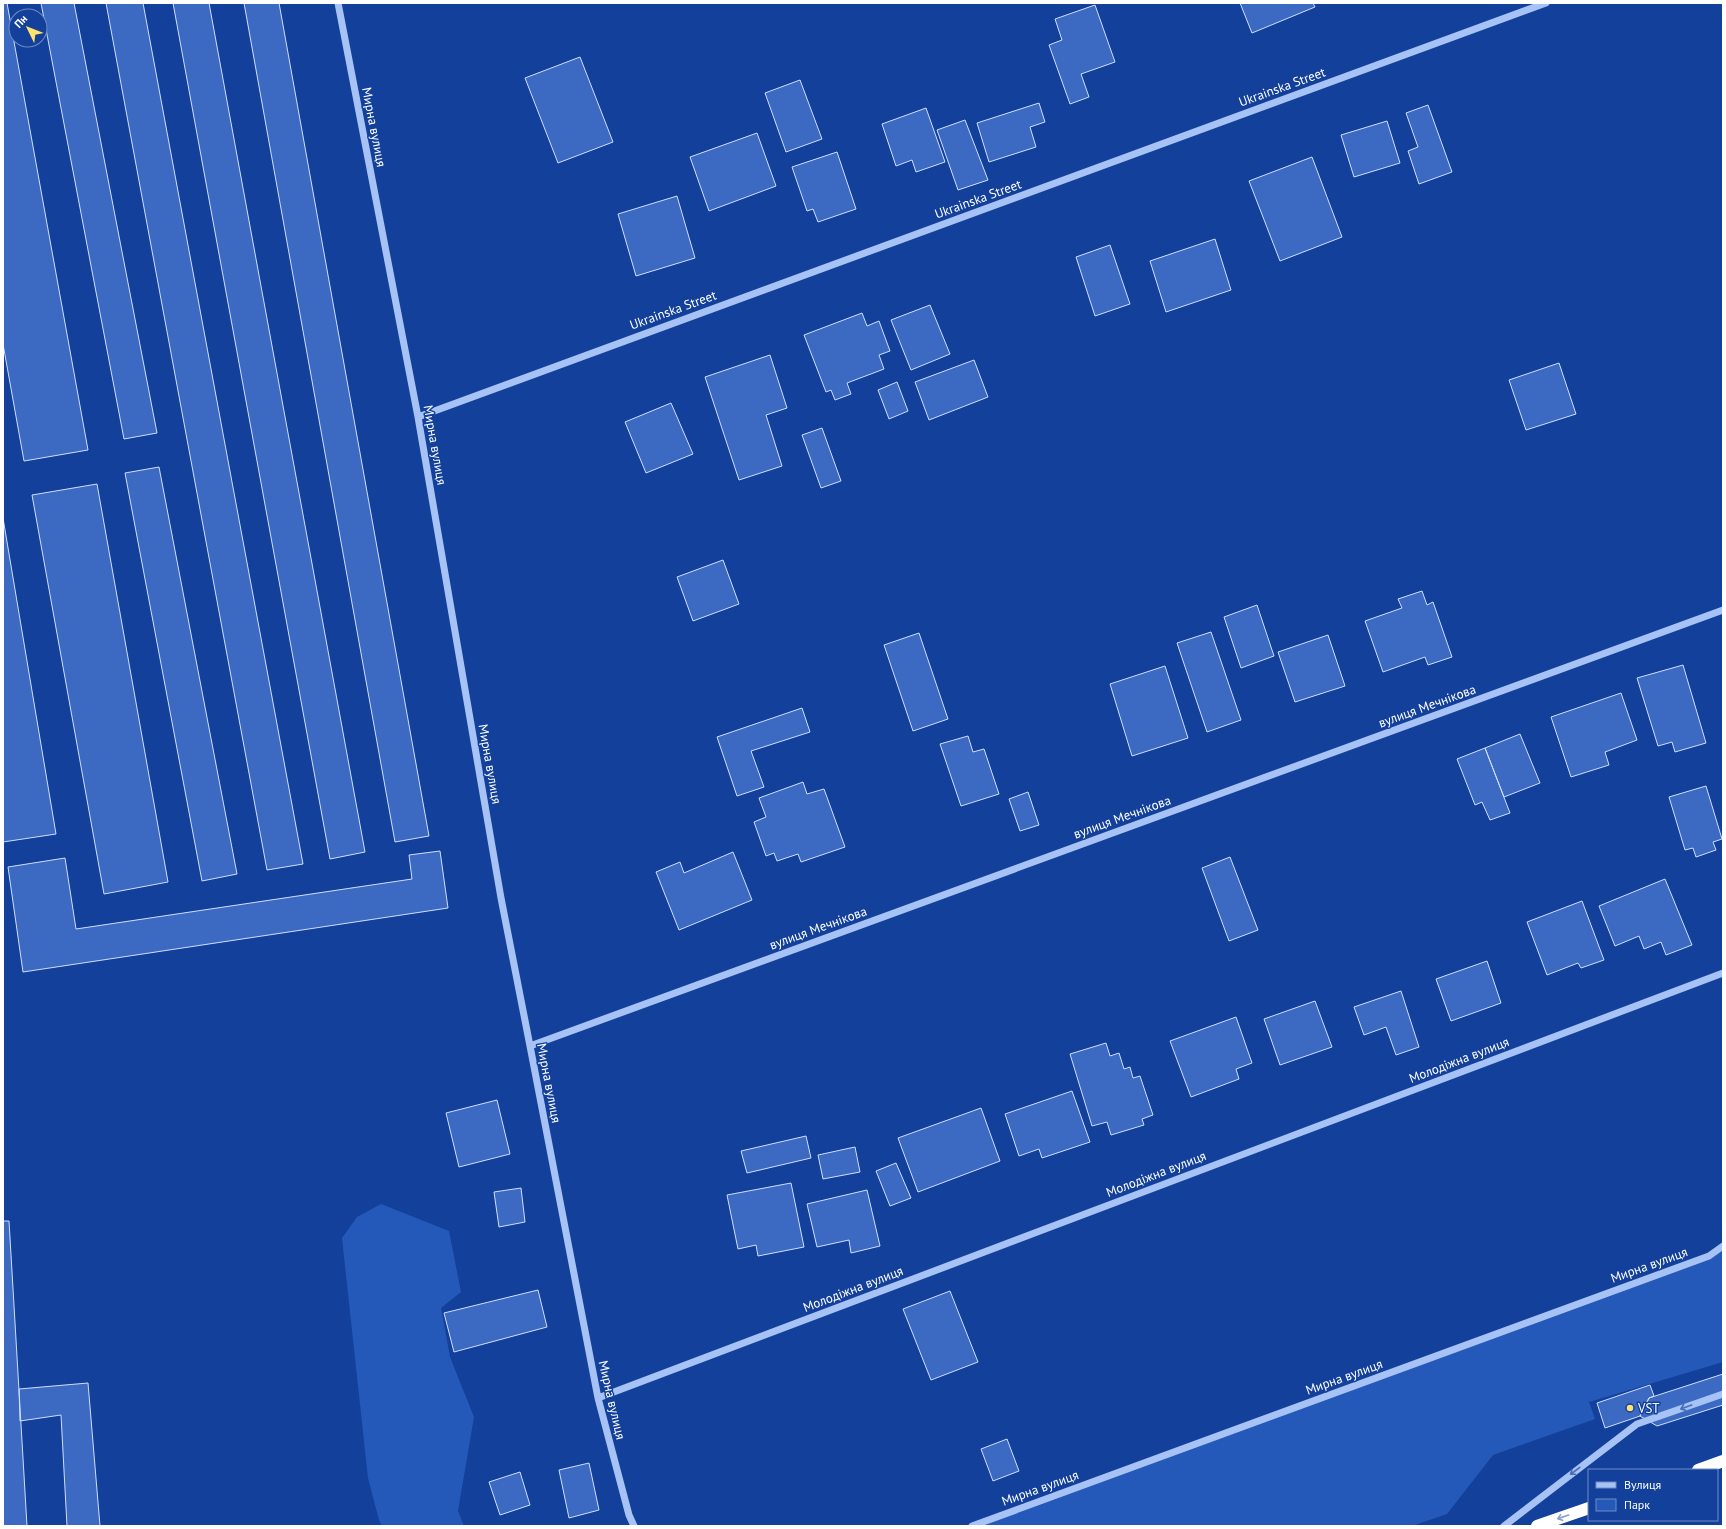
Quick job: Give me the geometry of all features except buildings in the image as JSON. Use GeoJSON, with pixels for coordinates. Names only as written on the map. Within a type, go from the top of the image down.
{"type":"FeatureCollection","features":[{"type":"Feature","properties":{"kind":"highway"},"geometry":{"type":"LineString","coordinates":[[1701,1469],[1723,1461]]}},
{"type":"Feature","properties":{"kind":"highway"},"geometry":{"type":"LineString","coordinates":[[1537,1526],[1588,1508]]}},
{"type":"Feature","properties":{"kind":"street","name":"Мирна вулиця"},"geometry":{"type":"LineString","coordinates":[[338,3],[418,417],[501,898],[598,1398],[628,1515],[634,1526]]}},
{"type":"Feature","properties":{"kind":"street","name":"Ukrainska Street"},"geometry":{"type":"LineString","coordinates":[[418,417],[1546,3]]}},
{"type":"Feature","properties":{"kind":"street","name":"вулиця Мечнікова"},"geometry":{"type":"LineString","coordinates":[[530,1046],[1723,610]]}},
{"type":"Feature","properties":{"kind":"street","name":"Молодіжна вулиця"},"geometry":{"type":"LineString","coordinates":[[598,1398],[1723,973]]}},
{"type":"Feature","properties":{"kind":"street","name":"Мирна вулиця"},"geometry":{"type":"LineString","coordinates":[[972,1526],[1709,1256],[1723,1246]]}},
{"type":"Feature","properties":{"kind":"street"},"geometry":{"type":"LineString","coordinates":[[1504,1526],[1636,1424],[1723,1394]]}},
{"type":"Feature","properties":{"kind":"green space"},"geometry":{"type":"Polygon","coordinates":[[[381,1204],[449,1231],[461,1292],[441,1308],[450,1357],[474,1417],[458,1511],[464,1526],[382,1526],[368,1478],[342,1238],[357,1217],[381,1204]]]}},
{"type":"Feature","properties":{"kind":"green space"},"geometry":{"type":"Polygon","coordinates":[[[1723,1246],[1723,1362],[1589,1402],[1595,1419],[1493,1455],[1447,1514],[1412,1526],[972,1526],[1709,1256],[1723,1246]]]}},
{"type":"Feature","properties":{"kind":"place","name":"VST"},"geometry":{"type":"Point","coordinates":[1630,1408]}}]}
